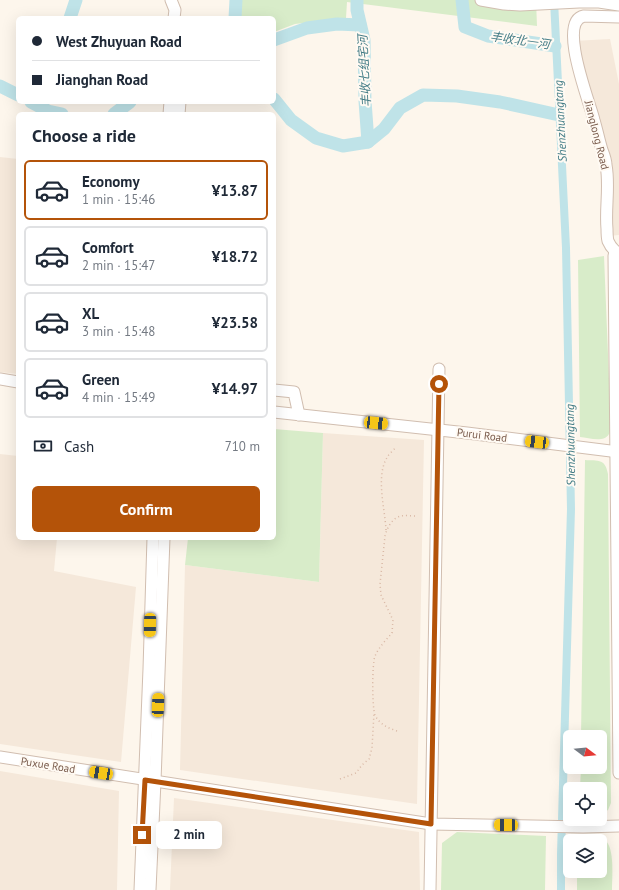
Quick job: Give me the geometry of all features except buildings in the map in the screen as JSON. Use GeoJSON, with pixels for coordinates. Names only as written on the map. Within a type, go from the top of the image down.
{"type":"FeatureCollection","features":[{"type":"Feature","properties":{"kind":"street"},"geometry":{"type":"LineString","coordinates":[[171,0],[175,10],[174,16]]}},
{"type":"Feature","properties":{"kind":"street"},"geometry":{"type":"LineString","coordinates":[[481,0],[504,4],[599,2],[619,5]]}},
{"type":"Feature","properties":{"kind":"street","name":"Jianglong Road"},"geometry":{"type":"LineString","coordinates":[[619,17],[580,16],[574,25],[573,37],[578,69],[592,111],[606,164],[606,223],[608,240],[610,246],[617,250],[614,256],[619,773]]}},
{"type":"Feature","properties":{"kind":"street"},"geometry":{"type":"LineString","coordinates":[[430,890],[439,369]]}},
{"type":"Feature","properties":{"kind":"street"},"geometry":{"type":"LineString","coordinates":[[0,379],[16,382]]}},
{"type":"Feature","properties":{"kind":"street"},"geometry":{"type":"LineString","coordinates":[[276,390],[294,392],[299,415]]}},
{"type":"Feature","properties":{"kind":"street","name":"Purui Road"},"geometry":{"type":"LineString","coordinates":[[276,412],[617,451]]}},
{"type":"Feature","properties":{"kind":"street"},"geometry":{"type":"LineString","coordinates":[[150,890],[149,669],[153,540]]}},
{"type":"Feature","properties":{"kind":"street"},"geometry":{"type":"LineString","coordinates":[[140,890],[150,781],[164,540]]}},
{"type":"Feature","properties":{"kind":"street","name":"Puxue Road"},"geometry":{"type":"LineString","coordinates":[[0,757],[431,824],[583,827],[619,826]]}},
{"type":"Feature","properties":{"kind":"path"},"geometry":{"type":"LineString","coordinates":[[340,779],[356,773],[369,759],[372,748],[374,714],[372,672],[374,657],[380,647],[392,634],[393,620],[381,595],[380,584],[386,532],[382,498],[382,482],[383,467],[388,456],[396,447]]}},
{"type":"Feature","properties":{"kind":"path"},"geometry":{"type":"LineString","coordinates":[[386,532],[387,528],[400,516],[418,516]]}},
{"type":"Feature","properties":{"kind":"path"},"geometry":{"type":"LineString","coordinates":[[374,714],[385,726],[397,731]]}},
{"type":"Feature","properties":{"kind":"shaded area"},"geometry":{"type":"Polygon","coordinates":[[[610,39],[619,84],[619,235],[607,236],[607,181],[573,41],[610,39]]]}},
{"type":"Feature","properties":{"kind":"shaded area"},"geometry":{"type":"Polygon","coordinates":[[[0,157],[16,159],[16,374],[0,372],[0,157]]]}},
{"type":"Feature","properties":{"kind":"shaded area"},"geometry":{"type":"Polygon","coordinates":[[[323,433],[424,440],[417,804],[180,770],[185,565],[319,582],[323,433]]]}},
{"type":"Feature","properties":{"kind":"shaded area"},"geometry":{"type":"Polygon","coordinates":[[[0,454],[16,456],[16,540],[57,540],[54,571],[136,587],[121,762],[0,744],[0,454]]]}},
{"type":"Feature","properties":{"kind":"shaded area"},"geometry":{"type":"Polygon","coordinates":[[[0,771],[119,791],[117,890],[0,890],[0,771]]]}},
{"type":"Feature","properties":{"kind":"shaded area"},"geometry":{"type":"Polygon","coordinates":[[[174,798],[419,832],[420,890],[170,890],[174,798]]]}},
{"type":"Feature","properties":{"kind":"green space"},"geometry":{"type":"Polygon","coordinates":[[[242,0],[536,0],[537,26],[347,2],[346,18],[295,24],[276,31],[276,16],[239,16],[242,0]]]}},
{"type":"Feature","properties":{"kind":"green space"},"geometry":{"type":"Polygon","coordinates":[[[604,256],[611,428],[607,437],[596,439],[580,437],[578,260],[604,256]]]}},
{"type":"Feature","properties":{"kind":"green space"},"geometry":{"type":"Polygon","coordinates":[[[276,429],[323,433],[319,582],[185,565],[188,540],[276,540],[276,429]]]}},
{"type":"Feature","properties":{"kind":"green space"},"geometry":{"type":"Polygon","coordinates":[[[585,460],[600,461],[605,465],[608,474],[611,803],[607,811],[607,782],[580,782],[581,774],[607,774],[607,730],[581,730],[585,460]]]}},
{"type":"Feature","properties":{"kind":"green space"},"geometry":{"type":"Polygon","coordinates":[[[457,832],[546,836],[545,890],[441,890],[442,843],[457,832]]]}},
{"type":"Feature","properties":{"kind":"green space"},"geometry":{"type":"Polygon","coordinates":[[[607,843],[612,856],[612,890],[577,890],[577,878],[607,878],[607,843]]]}},
{"type":"Feature","properties":{"kind":"waterway"},"geometry":{"type":"LineString","coordinates":[[71,16],[76,0]]}},
{"type":"Feature","properties":{"kind":"waterway"},"geometry":{"type":"LineString","coordinates":[[235,16],[236,0]]}},
{"type":"Feature","properties":{"kind":"waterway","name":"丰收七组宅河"},"geometry":{"type":"LineString","coordinates":[[357,0],[357,10],[364,40],[365,101],[368,142]]}},
{"type":"Feature","properties":{"kind":"waterway","name":"丰收北一河"},"geometry":{"type":"LineString","coordinates":[[462,0],[465,27],[488,36],[555,46]]}},
{"type":"Feature","properties":{"kind":"waterway","name":"Shenzhuangtang"},"geometry":{"type":"LineString","coordinates":[[554,0],[566,248],[571,509],[561,890]]}},
{"type":"Feature","properties":{"kind":"waterway"},"geometry":{"type":"LineString","coordinates":[[276,39],[307,28],[337,24],[360,25]]}},
{"type":"Feature","properties":{"kind":"waterway"},"geometry":{"type":"LineString","coordinates":[[0,86],[16,94]]}},
{"type":"Feature","properties":{"kind":"waterway"},"geometry":{"type":"LineString","coordinates":[[276,101],[291,120],[316,138],[343,146],[368,142],[384,129],[400,108],[423,95],[457,96],[500,102],[559,115]]}},
{"type":"Feature","properties":{"kind":"waterway"},"geometry":{"type":"LineString","coordinates":[[35,104],[53,112]]}},
{"type":"Feature","properties":{"kind":"waterway"},"geometry":{"type":"LineString","coordinates":[[117,112],[127,104]]}},
{"type":"Feature","properties":{"kind":"route"},"geometry":{"type":"LineString","coordinates":[[142,835],[145,780],[431,824],[439,384]]}}]}
